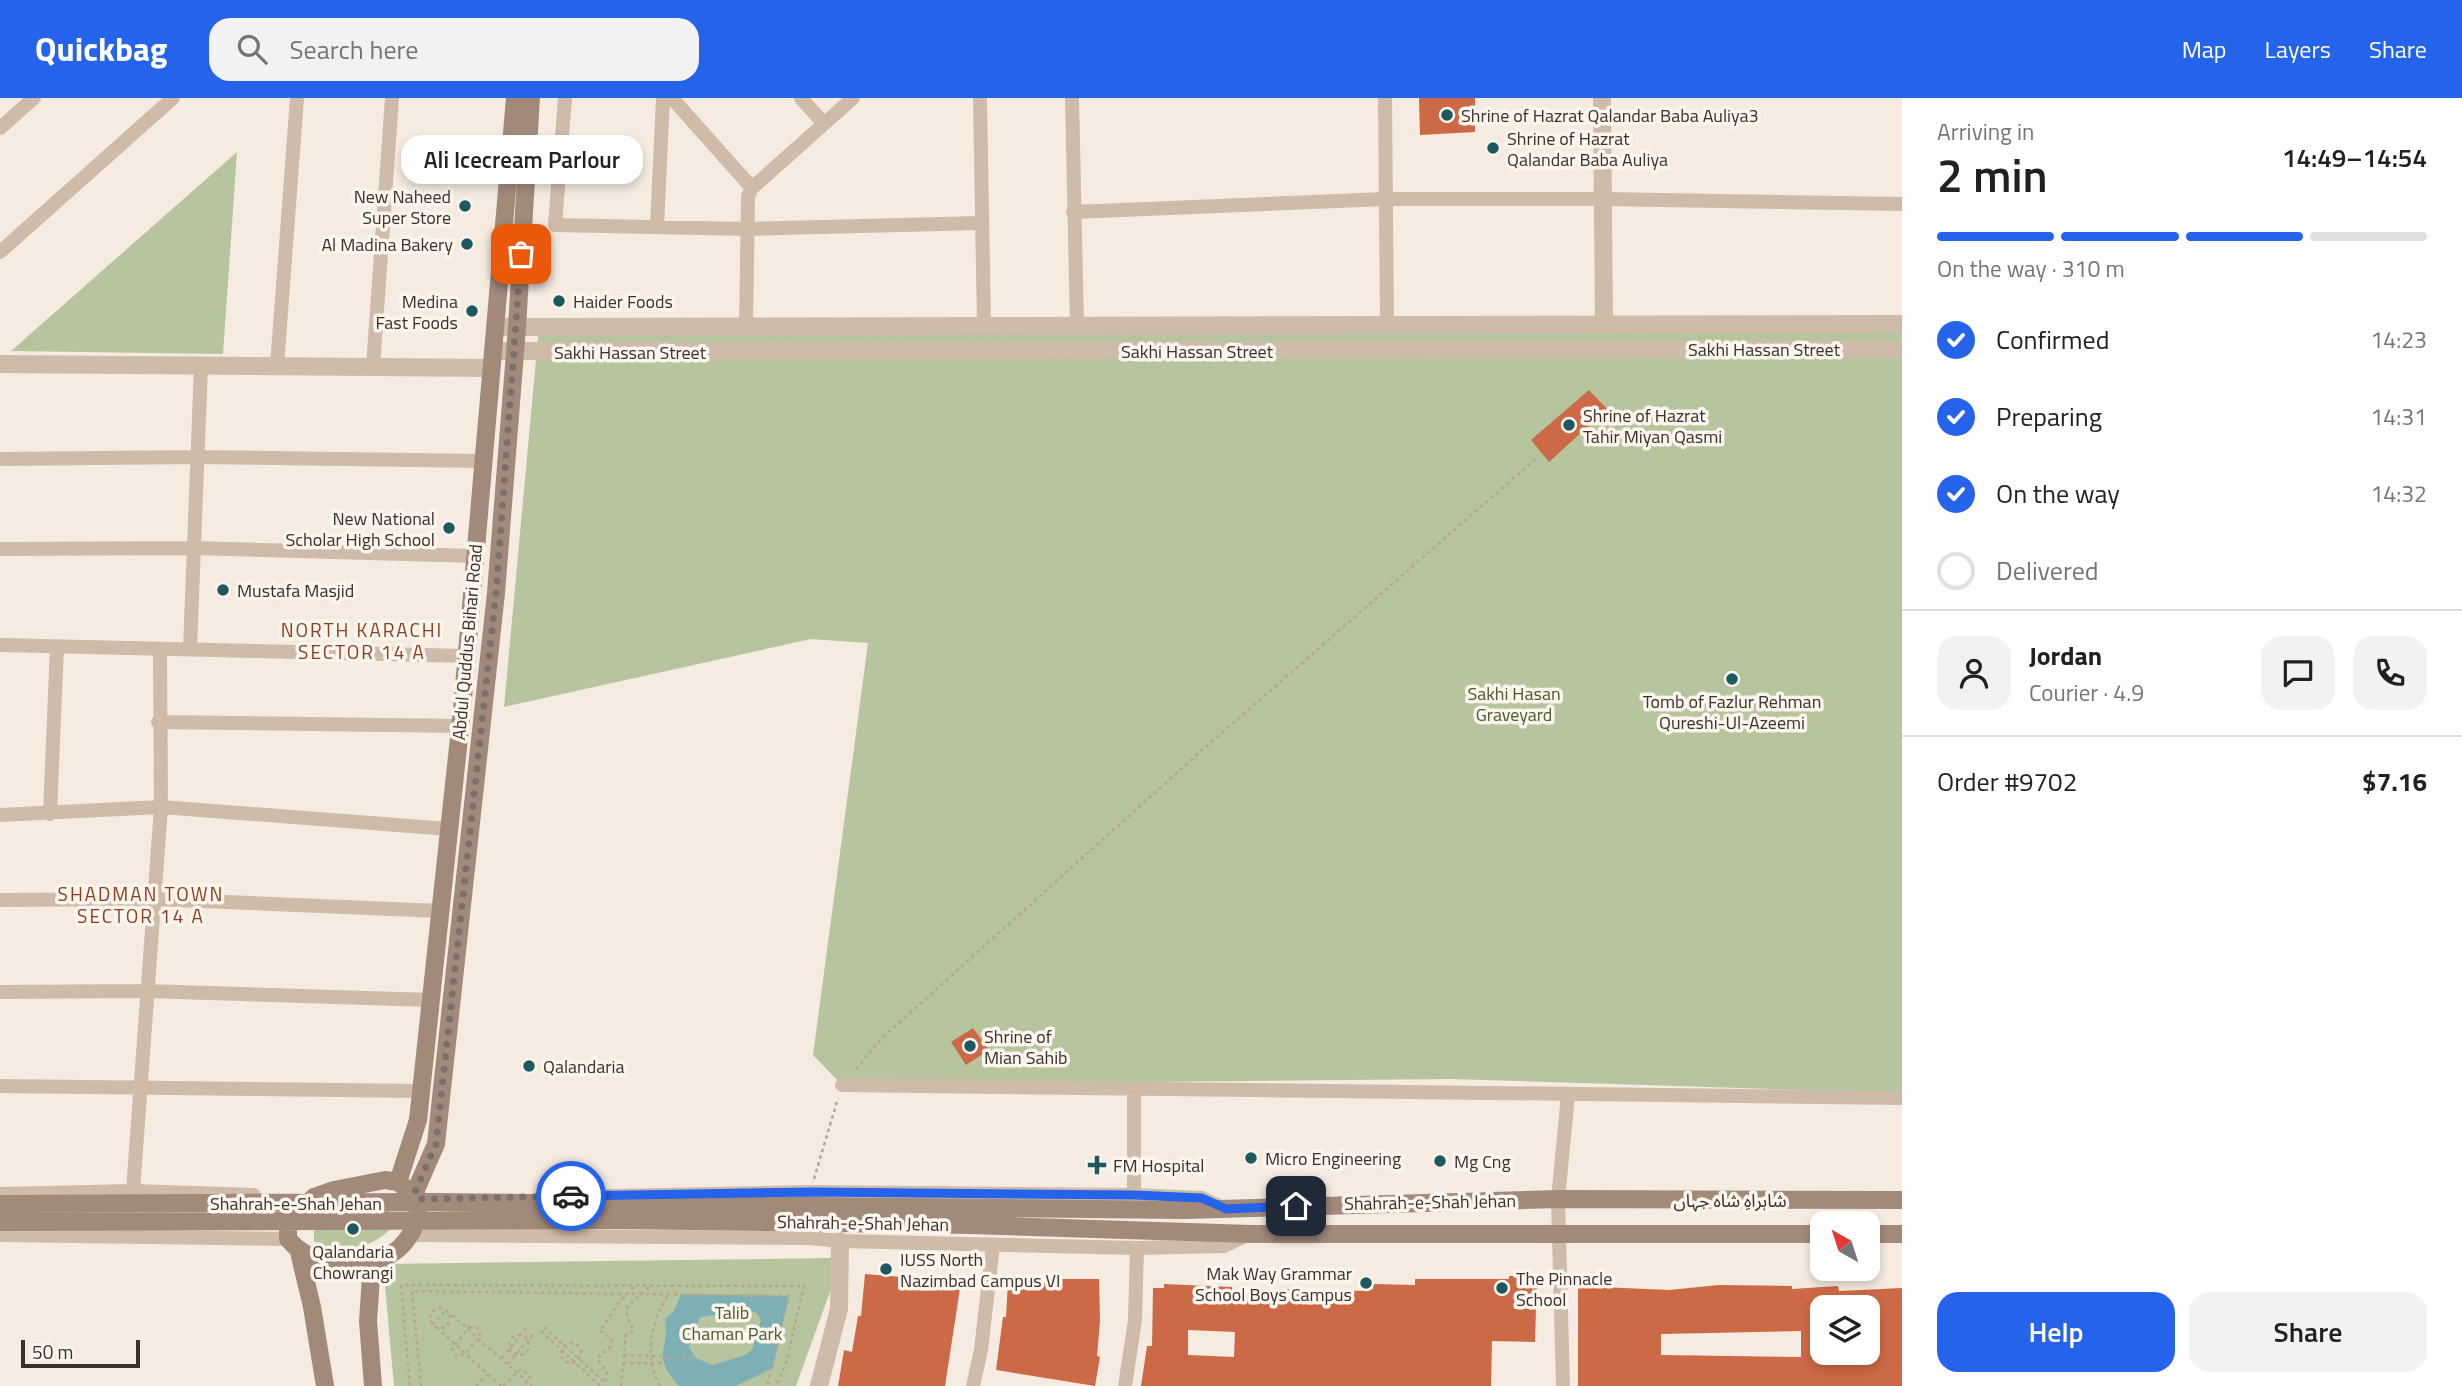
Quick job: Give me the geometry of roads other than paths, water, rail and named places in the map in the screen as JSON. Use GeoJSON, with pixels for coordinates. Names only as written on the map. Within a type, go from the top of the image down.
{"type":"FeatureCollection","features":[{"type":"Feature","properties":{"kind":"main road","name":"Abdul Quddus Bihari Road"},"geometry":{"type":"LineString","coordinates":[[398,1182],[418,1120],[431,1000],[467,656],[515,98]]}},
{"type":"Feature","properties":{"kind":"main road","name":"Abdul Quddus Bihari Road"},"geometry":{"type":"LineString","coordinates":[[417,1196],[436,1144],[496,593],[517,327],[531,98]]}},
{"type":"Feature","properties":{"kind":"main road"},"geometry":{"type":"LineString","coordinates":[[293,1245],[321,1262],[340,1265],[384,1260],[411,1235],[417,1217],[417,1196],[398,1182],[372,1181],[314,1197],[288,1223],[293,1245],[312,1307],[325,1386]]}},
{"type":"Feature","properties":{"kind":"main road","name":"شاہراہِ شاہ جہاں"},"geometry":{"type":"LineString","coordinates":[[1558,1199],[1902,1200]]}},
{"type":"Feature","properties":{"kind":"main road","name":"Shahrah-e-Shah Jehan"},"geometry":{"type":"LineString","coordinates":[[0,1204],[431,1202],[1185,1210],[1558,1199]]}},
{"type":"Feature","properties":{"kind":"main road","name":"Shahrah-e-Shah Jehan"},"geometry":{"type":"LineString","coordinates":[[0,1222],[617,1220],[1185,1230],[1251,1234],[1558,1234]]}},
{"type":"Feature","properties":{"kind":"main road","name":"شاہراہِ شاہ جہاں"},"geometry":{"type":"LineString","coordinates":[[1558,1234],[1810,1234]]}},
{"type":"Feature","properties":{"kind":"main road"},"geometry":{"type":"LineString","coordinates":[[1880,1234],[1902,1234]]}},
{"type":"Feature","properties":{"kind":"main road"},"geometry":{"type":"LineString","coordinates":[[372,1262],[368,1321],[373,1386]]}},
{"type":"Feature","properties":{"kind":"street"},"geometry":{"type":"LineString","coordinates":[[0,128],[34,98]]}},
{"type":"Feature","properties":{"kind":"street"},"geometry":{"type":"LineString","coordinates":[[0,253],[173,98]]}},
{"type":"Feature","properties":{"kind":"street"},"geometry":{"type":"LineString","coordinates":[[277,366],[297,98]]}},
{"type":"Feature","properties":{"kind":"street"},"geometry":{"type":"LineString","coordinates":[[373,367],[392,98]]}},
{"type":"Feature","properties":{"kind":"street"},"geometry":{"type":"LineString","coordinates":[[565,98],[555,225],[747,229],[981,223]]}},
{"type":"Feature","properties":{"kind":"street"},"geometry":{"type":"LineString","coordinates":[[657,227],[663,98]]}},
{"type":"Feature","properties":{"kind":"street"},"geometry":{"type":"LineString","coordinates":[[672,98],[752,188]]}},
{"type":"Feature","properties":{"kind":"street"},"geometry":{"type":"LineString","coordinates":[[801,98],[824,124]]}},
{"type":"Feature","properties":{"kind":"street"},"geometry":{"type":"LineString","coordinates":[[746,326],[748,196],[752,188],[853,98]]}},
{"type":"Feature","properties":{"kind":"street"},"geometry":{"type":"LineString","coordinates":[[980,98],[984,326]]}},
{"type":"Feature","properties":{"kind":"street"},"geometry":{"type":"LineString","coordinates":[[1072,98],[1077,326]]}},
{"type":"Feature","properties":{"kind":"street"},"geometry":{"type":"LineString","coordinates":[[1385,98],[1387,326]]}},
{"type":"Feature","properties":{"kind":"street"},"geometry":{"type":"LineString","coordinates":[[1602,98],[1604,325]]}},
{"type":"Feature","properties":{"kind":"street"},"geometry":{"type":"LineString","coordinates":[[1073,212],[1385,199],[1902,204]]}},
{"type":"Feature","properties":{"kind":"street","name":"Sakhi Hassan Street"},"geometry":{"type":"LineString","coordinates":[[495,327],[1902,324]]}},
{"type":"Feature","properties":{"kind":"street","name":"Sakhi Hassan Street"},"geometry":{"type":"LineString","coordinates":[[0,364],[373,367],[492,360],[515,351],[1902,349]]}},
{"type":"Feature","properties":{"kind":"street"},"geometry":{"type":"LineString","coordinates":[[190,649],[201,366]]}},
{"type":"Feature","properties":{"kind":"street"},"geometry":{"type":"LineString","coordinates":[[0,459],[198,457],[484,461]]}},
{"type":"Feature","properties":{"kind":"street"},"geometry":{"type":"LineString","coordinates":[[0,549],[194,548],[475,556]]}},
{"type":"Feature","properties":{"kind":"street"},"geometry":{"type":"LineString","coordinates":[[0,645],[467,656]]}},
{"type":"Feature","properties":{"kind":"street"},"geometry":{"type":"LineString","coordinates":[[50,814],[57,647]]}},
{"type":"Feature","properties":{"kind":"street"},"geometry":{"type":"LineString","coordinates":[[134,1191],[138,1088],[161,807],[158,722],[160,650]]}},
{"type":"Feature","properties":{"kind":"street"},"geometry":{"type":"LineString","coordinates":[[158,722],[460,726]]}},
{"type":"Feature","properties":{"kind":"street"},"geometry":{"type":"LineString","coordinates":[[0,814],[50,814],[161,807],[449,829]]}},
{"type":"Feature","properties":{"kind":"street"},"geometry":{"type":"LineString","coordinates":[[0,900],[155,899],[440,911]]}},
{"type":"Feature","properties":{"kind":"street"},"geometry":{"type":"LineString","coordinates":[[0,992],[147,991],[431,1000]]}},
{"type":"Feature","properties":{"kind":"street"},"geometry":{"type":"LineString","coordinates":[[842,1085],[1902,1098]]}},
{"type":"Feature","properties":{"kind":"street"},"geometry":{"type":"LineString","coordinates":[[0,1086],[421,1091]]}},
{"type":"Feature","properties":{"kind":"street"},"geometry":{"type":"LineString","coordinates":[[1134,1090],[1134,1195]]}},
{"type":"Feature","properties":{"kind":"street"},"geometry":{"type":"LineString","coordinates":[[1563,1386],[1558,1199],[1568,1095]]}},
{"type":"Feature","properties":{"kind":"street"},"geometry":{"type":"LineString","coordinates":[[0,1194],[134,1191],[314,1197]]}},
{"type":"Feature","properties":{"kind":"street"},"geometry":{"type":"LineString","coordinates":[[417,1196],[812,1192],[1134,1195],[1202,1198],[1226,1209]]}},
{"type":"Feature","properties":{"kind":"street"},"geometry":{"type":"LineString","coordinates":[[811,1238],[812,1192]]}},
{"type":"Feature","properties":{"kind":"street"},"geometry":{"type":"LineString","coordinates":[[411,1235],[811,1238],[840,1241],[1138,1248],[1224,1246],[1251,1234]]}},
{"type":"Feature","properties":{"kind":"street"},"geometry":{"type":"LineString","coordinates":[[0,1235],[293,1245]]}},
{"type":"Feature","properties":{"kind":"street"},"geometry":{"type":"LineString","coordinates":[[820,1386],[839,1309],[840,1241]]}},
{"type":"Feature","properties":{"kind":"street"},"geometry":{"type":"LineString","coordinates":[[973,1386],[981,1350],[993,1245]]}},
{"type":"Feature","properties":{"kind":"street"},"geometry":{"type":"LineString","coordinates":[[1125,1386],[1135,1320],[1138,1248]]}},
{"type":"Feature","properties":{"kind":"water"},"geometry":{"type":"Polygon","coordinates":[[[681,1294],[789,1296],[773,1368],[736,1386],[679,1386],[670,1375],[663,1359],[665,1319],[674,1311],[681,1294]],[[747,1311],[700,1317],[689,1347],[696,1358],[712,1365],[743,1356],[752,1350],[761,1320],[757,1313],[747,1311]]]}},
{"type":"Feature","properties":{"kind":"place","name":"Shrine of Hazrat Qalandar Baba Auliya3"},"geometry":{"type":"Point","coordinates":[1447,115]}},
{"type":"Feature","properties":{"kind":"place","name":"Shrine of Hazrat Qalandar Baba Auliya"},"geometry":{"type":"Point","coordinates":[1493,148]}},
{"type":"Feature","properties":{"kind":"place","name":"New Naheed Super Store"},"geometry":{"type":"Point","coordinates":[465,206]}},
{"type":"Feature","properties":{"kind":"place","name":"Al Madina Bakery"},"geometry":{"type":"Point","coordinates":[467,244]}},
{"type":"Feature","properties":{"kind":"place","name":"Ali Icecream Parlour"},"geometry":{"type":"Point","coordinates":[521,254]}},
{"type":"Feature","properties":{"kind":"place","name":"Haider Foods"},"geometry":{"type":"Point","coordinates":[559,301]}},
{"type":"Feature","properties":{"kind":"place","name":"Medina Fast Foods"},"geometry":{"type":"Point","coordinates":[472,311]}},
{"type":"Feature","properties":{"kind":"place","name":"Shrine of Hazrat Tahir Miyan Qasmi"},"geometry":{"type":"Point","coordinates":[1569,425]}},
{"type":"Feature","properties":{"kind":"place","name":"New National Scholar High School"},"geometry":{"type":"Point","coordinates":[449,528]}},
{"type":"Feature","properties":{"kind":"place","name":"Mustafa Masjid"},"geometry":{"type":"Point","coordinates":[223,590]}},
{"type":"Feature","properties":{"kind":"place","name":"Tomb of Fazlur Rehman Qureshi-Ul-Azeemi"},"geometry":{"type":"Point","coordinates":[1732,679]}},
{"type":"Feature","properties":{"kind":"place","name":"Shrine of Mian Sahib"},"geometry":{"type":"Point","coordinates":[970,1046]}},
{"type":"Feature","properties":{"kind":"place","name":"Qalandaria"},"geometry":{"type":"Point","coordinates":[529,1066]}},
{"type":"Feature","properties":{"kind":"place","name":"Micro Engineering"},"geometry":{"type":"Point","coordinates":[1251,1158]}},
{"type":"Feature","properties":{"kind":"place","name":"Mg Cng"},"geometry":{"type":"Point","coordinates":[1440,1161]}},
{"type":"Feature","properties":{"kind":"place","name":"FM Hospital"},"geometry":{"type":"Point","coordinates":[1097,1165]}},
{"type":"Feature","properties":{"kind":"place","name":"Qalandaria Chowrangi"},"geometry":{"type":"Point","coordinates":[353,1229]}},
{"type":"Feature","properties":{"kind":"place","name":"IUSS North Nazimbad Campus VI"},"geometry":{"type":"Point","coordinates":[886,1269]}},
{"type":"Feature","properties":{"kind":"place","name":"Mak Way Grammar School Boys Campus"},"geometry":{"type":"Point","coordinates":[1366,1283]}},
{"type":"Feature","properties":{"kind":"place","name":"The Pinnacle School"},"geometry":{"type":"Point","coordinates":[1502,1288]}},
{"type":"Feature","properties":{"kind":"district","name":"NORTH KARACHI SECTOR 14 A"},"geometry":{"type":"Point","coordinates":[362,640]}},
{"type":"Feature","properties":{"kind":"district","name":"SHADMAN TOWN SECTOR 14 A"},"geometry":{"type":"Point","coordinates":[141,904]}},
{"type":"Feature","properties":{"kind":"park label","name":"Sakhi Hasan Graveyard"},"geometry":{"type":"Point","coordinates":[1514,703]}},
{"type":"Feature","properties":{"kind":"park label","name":"Talib Chaman Park"},"geometry":{"type":"Point","coordinates":[732,1322]}}]}
